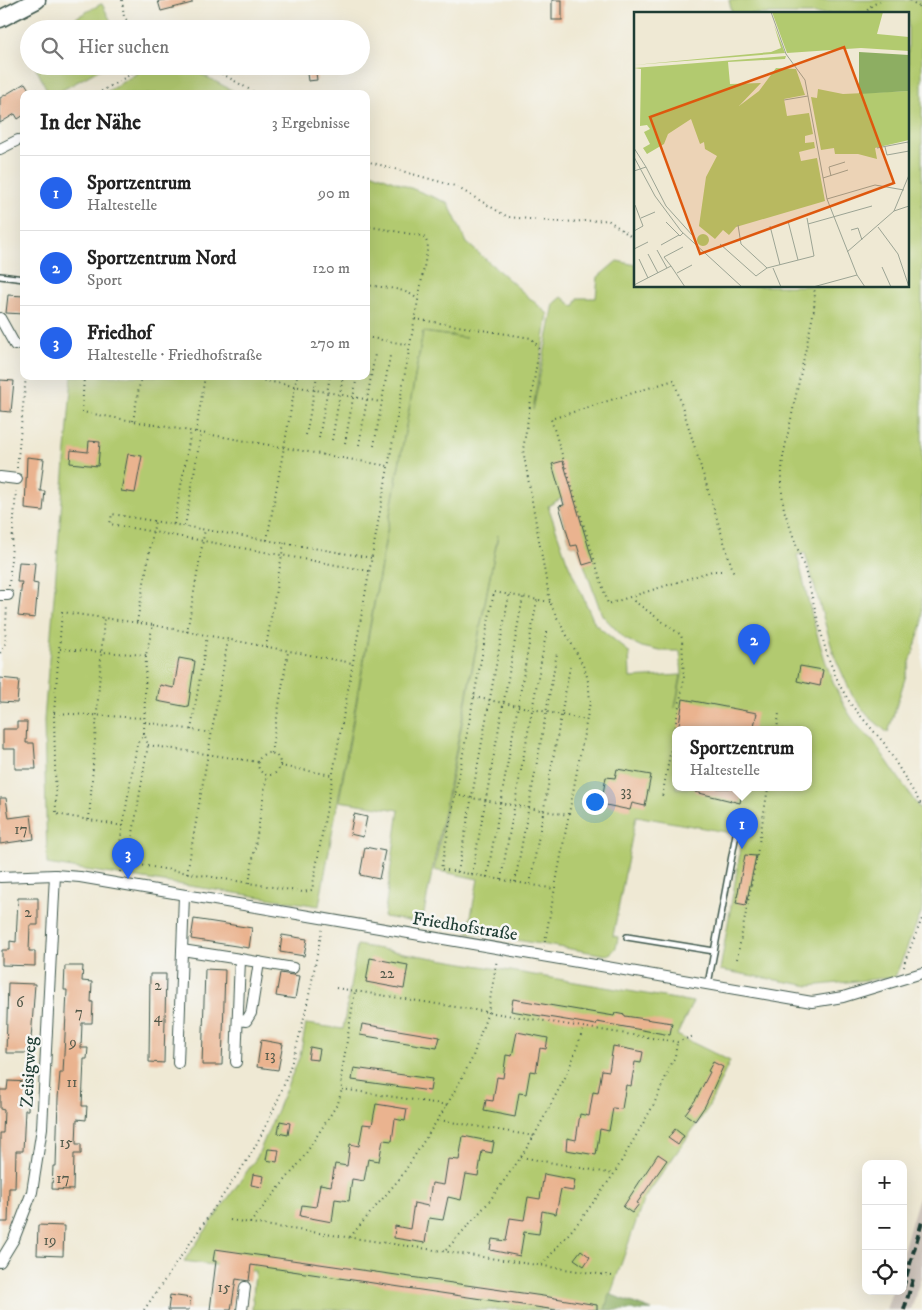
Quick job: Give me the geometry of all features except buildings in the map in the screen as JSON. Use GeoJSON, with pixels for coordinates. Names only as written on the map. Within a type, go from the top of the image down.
{"type":"FeatureCollection","features":[{"type":"Feature","properties":{"kind":"main road"},"geometry":{"type":"LineString","coordinates":[[0,19],[37,0]]}},
{"type":"Feature","properties":{"kind":"street"},"geometry":{"type":"LineString","coordinates":[[0,149],[18,140]]}},
{"type":"Feature","properties":{"kind":"street"},"geometry":{"type":"LineString","coordinates":[[0,318],[15,345]]}},
{"type":"Feature","properties":{"kind":"street"},"geometry":{"type":"LineString","coordinates":[[0,477],[16,479]]}},
{"type":"Feature","properties":{"kind":"street","name":"Friedhofstraße"},"geometry":{"type":"LineString","coordinates":[[0,877],[55,875],[118,884],[812,1002],[844,997],[922,973]]}},
{"type":"Feature","properties":{"kind":"street","name":"Zeisigweg"},"geometry":{"type":"LineString","coordinates":[[0,1262],[14,1239],[32,1192],[42,1128],[55,875]]}},
{"type":"Feature","properties":{"kind":"street"},"geometry":{"type":"LineString","coordinates":[[178,1063],[184,896]]}},
{"type":"Feature","properties":{"kind":"street"},"geometry":{"type":"LineString","coordinates":[[182,950],[293,968]]}},
{"type":"Feature","properties":{"kind":"street"},"geometry":{"type":"LineString","coordinates":[[236,1062],[240,959]]}},
{"type":"Feature","properties":{"kind":"street"},"geometry":{"type":"LineString","coordinates":[[238,1020],[246,1022],[251,1013],[259,962]]}},
{"type":"Feature","properties":{"kind":"street"},"geometry":{"type":"LineString","coordinates":[[242,1310],[245,1287]]}},
{"type":"Feature","properties":{"kind":"lane"},"geometry":{"type":"LineString","coordinates":[[0,276],[20,278]]}},
{"type":"Feature","properties":{"kind":"lane"},"geometry":{"type":"LineString","coordinates":[[708,985],[736,834]]}},
{"type":"Feature","properties":{"kind":"lane"},"geometry":{"type":"LineString","coordinates":[[627,936],[714,951]]}},
{"type":"Feature","properties":{"kind":"path"},"geometry":{"type":"LineString","coordinates":[[122,0],[124,17],[127,20]]}},
{"type":"Feature","properties":{"kind":"path"},"geometry":{"type":"LineString","coordinates":[[866,12],[872,5],[883,0]]}},
{"type":"Feature","properties":{"kind":"path"},"geometry":{"type":"LineString","coordinates":[[910,0],[922,9]]}},
{"type":"Feature","properties":{"kind":"path"},"geometry":{"type":"LineString","coordinates":[[104,90],[130,75]]}},
{"type":"Feature","properties":{"kind":"path"},"geometry":{"type":"LineString","coordinates":[[224,75],[250,90]]}},
{"type":"Feature","properties":{"kind":"path"},"geometry":{"type":"LineString","coordinates":[[370,162],[455,186],[508,217],[561,222],[608,220],[634,239]]}},
{"type":"Feature","properties":{"kind":"path"},"geometry":{"type":"LineString","coordinates":[[122,862],[303,892],[310,892],[312,890],[428,244],[426,238],[422,236],[370,227]]}},
{"type":"Feature","properties":{"kind":"path"},"geometry":{"type":"LineString","coordinates":[[370,286],[404,291],[418,300]]}},
{"type":"Feature","properties":{"kind":"path"},"geometry":{"type":"LineString","coordinates":[[813,288],[815,292],[814,310],[783,457],[781,484],[784,510],[805,570],[827,656],[840,686],[852,706],[884,743],[922,806]]}},
{"type":"Feature","properties":{"kind":"path"},"geometry":{"type":"LineString","coordinates":[[415,319],[531,338],[539,349],[523,450],[550,602],[555,616],[585,669],[589,684],[590,702],[542,957]]}},
{"type":"Feature","properties":{"kind":"path"},"geometry":{"type":"LineString","coordinates":[[370,338],[410,345]]}},
{"type":"Feature","properties":{"kind":"path"},"geometry":{"type":"LineString","coordinates":[[359,445],[375,354]]}},
{"type":"Feature","properties":{"kind":"path"},"geometry":{"type":"LineString","coordinates":[[374,446],[390,356]]}},
{"type":"Feature","properties":{"kind":"path"},"geometry":{"type":"LineString","coordinates":[[17,466],[26,380]]}},
{"type":"Feature","properties":{"kind":"path"},"geometry":{"type":"LineString","coordinates":[[84,380],[82,412],[388,466]]}},
{"type":"Feature","properties":{"kind":"path"},"geometry":{"type":"LineString","coordinates":[[133,421],[140,380]]}},
{"type":"Feature","properties":{"kind":"path"},"geometry":{"type":"LineString","coordinates":[[196,432],[204,380]]}},
{"type":"Feature","properties":{"kind":"path"},"geometry":{"type":"LineString","coordinates":[[261,380],[382,402]]}},
{"type":"Feature","properties":{"kind":"path"},"geometry":{"type":"LineString","coordinates":[[267,540],[296,380]]}},
{"type":"Feature","properties":{"kind":"path"},"geometry":{"type":"LineString","coordinates":[[306,435],[316,380]]}},
{"type":"Feature","properties":{"kind":"path"},"geometry":{"type":"LineString","coordinates":[[319,438],[329,380]]}},
{"type":"Feature","properties":{"kind":"path"},"geometry":{"type":"LineString","coordinates":[[332,440],[342,380]]}},
{"type":"Feature","properties":{"kind":"path"},"geometry":{"type":"LineString","coordinates":[[345,443],[356,380]]}},
{"type":"Feature","properties":{"kind":"path"},"geometry":{"type":"LineString","coordinates":[[721,571],[712,571],[608,604],[551,419],[674,380],[734,574]]}},
{"type":"Feature","properties":{"kind":"path"},"geometry":{"type":"LineString","coordinates":[[174,524],[191,431]]}},
{"type":"Feature","properties":{"kind":"path"},"geometry":{"type":"LineString","coordinates":[[185,526],[201,433]]}},
{"type":"Feature","properties":{"kind":"path"},"geometry":{"type":"LineString","coordinates":[[10,560],[15,505]]}},
{"type":"Feature","properties":{"kind":"path"},"geometry":{"type":"LineString","coordinates":[[369,571],[110,524],[112,514],[372,558]]}},
{"type":"Feature","properties":{"kind":"path"},"geometry":{"type":"LineString","coordinates":[[137,623],[155,521]]}},
{"type":"Feature","properties":{"kind":"path"},"geometry":{"type":"LineString","coordinates":[[187,632],[205,530]]}},
{"type":"Feature","properties":{"kind":"path"},"geometry":{"type":"LineString","coordinates":[[266,647],[284,543]]}},
{"type":"Feature","properties":{"kind":"path"},"geometry":{"type":"LineString","coordinates":[[550,602],[494,592],[441,869],[555,888]]}},
{"type":"Feature","properties":{"kind":"path"},"geometry":{"type":"LineString","coordinates":[[458,872],[509,594]]}},
{"type":"Feature","properties":{"kind":"path"},"geometry":{"type":"LineString","coordinates":[[636,596],[634,601],[681,635],[684,679],[675,726]]}},
{"type":"Feature","properties":{"kind":"path"},"geometry":{"type":"LineString","coordinates":[[472,874],[523,597]]}},
{"type":"Feature","properties":{"kind":"path"},"geometry":{"type":"LineString","coordinates":[[487,877],[537,600]]}},
{"type":"Feature","properties":{"kind":"path"},"geometry":{"type":"LineString","coordinates":[[123,826],[56,814],[54,713],[62,612],[153,625],[353,663]]}},
{"type":"Feature","properties":{"kind":"path"},"geometry":{"type":"LineString","coordinates":[[0,654],[5,645],[7,617]]}},
{"type":"Feature","properties":{"kind":"path"},"geometry":{"type":"LineString","coordinates":[[89,820],[104,618]]}},
{"type":"Feature","properties":{"kind":"path"},"geometry":{"type":"LineString","coordinates":[[122,862],[129,856],[148,745],[144,734],[146,654],[153,625]]}},
{"type":"Feature","properties":{"kind":"path"},"geometry":{"type":"LineString","coordinates":[[501,879],[547,629]]}},
{"type":"Feature","properties":{"kind":"path"},"geometry":{"type":"LineString","coordinates":[[191,730],[207,636]]}},
{"type":"Feature","properties":{"kind":"path"},"geometry":{"type":"LineString","coordinates":[[187,873],[228,640]]}},
{"type":"Feature","properties":{"kind":"path"},"geometry":{"type":"LineString","coordinates":[[60,649],[146,654]]}},
{"type":"Feature","properties":{"kind":"path"},"geometry":{"type":"LineString","coordinates":[[271,753],[289,651]]}},
{"type":"Feature","properties":{"kind":"path"},"geometry":{"type":"LineString","coordinates":[[515,882],[557,653]]}},
{"type":"Feature","properties":{"kind":"path"},"geometry":{"type":"LineString","coordinates":[[530,884],[570,667]]}},
{"type":"Feature","properties":{"kind":"path"},"geometry":{"type":"LineString","coordinates":[[474,697],[586,720]]}},
{"type":"Feature","properties":{"kind":"path"},"geometry":{"type":"LineString","coordinates":[[54,713],[144,720],[212,733]]}},
{"type":"Feature","properties":{"kind":"path"},"geometry":{"type":"LineString","coordinates":[[777,726],[779,713]]}},
{"type":"Feature","properties":{"kind":"path"},"geometry":{"type":"LineString","coordinates":[[118,884],[122,862],[118,854],[137,744],[144,734]]}},
{"type":"Feature","properties":{"kind":"path"},"geometry":{"type":"LineString","coordinates":[[662,797],[672,743]]}},
{"type":"Feature","properties":{"kind":"path"},"geometry":{"type":"LineString","coordinates":[[148,745],[258,762]]}},
{"type":"Feature","properties":{"kind":"path"},"geometry":{"type":"LineString","coordinates":[[271,753],[278,758],[280,766],[275,774],[267,775],[260,770],[258,762],[263,755],[271,753]]}},
{"type":"Feature","properties":{"kind":"path"},"geometry":{"type":"LineString","coordinates":[[280,766],[332,775]]}},
{"type":"Feature","properties":{"kind":"path"},"geometry":{"type":"LineString","coordinates":[[249,883],[267,775]]}},
{"type":"Feature","properties":{"kind":"path"},"geometry":{"type":"LineString","coordinates":[[737,959],[756,864],[768,791]]}},
{"type":"Feature","properties":{"kind":"path"},"geometry":{"type":"LineString","coordinates":[[455,795],[568,815]]}},
{"type":"Feature","properties":{"kind":"path"},"geometry":{"type":"LineString","coordinates":[[902,980],[905,961],[922,919]]}},
{"type":"Feature","properties":{"kind":"path"},"geometry":{"type":"LineString","coordinates":[[144,1310],[250,1156],[261,1135],[287,1078],[296,1049],[310,994],[323,920]]}},
{"type":"Feature","properties":{"kind":"path"},"geometry":{"type":"LineString","coordinates":[[350,1237],[401,1177],[439,1120],[472,1059],[488,1012],[499,950]]}},
{"type":"Feature","properties":{"kind":"path"},"geometry":{"type":"LineString","coordinates":[[336,988],[677,1042],[694,1036]]}},
{"type":"Feature","properties":{"kind":"path"},"geometry":{"type":"LineString","coordinates":[[250,1223],[302,1161],[338,1103],[342,1089],[341,1078],[355,991]]}},
{"type":"Feature","properties":{"kind":"path"},"geometry":{"type":"LineString","coordinates":[[446,1250],[488,1203],[534,1136],[568,1072],[584,1027]]}},
{"type":"Feature","properties":{"kind":"path"},"geometry":{"type":"LineString","coordinates":[[542,1265],[582,1218],[614,1174],[653,1106],[674,1056],[677,1042]]}},
{"type":"Feature","properties":{"kind":"path"},"geometry":{"type":"LineString","coordinates":[[342,1089],[448,1105]]}},
{"type":"Feature","properties":{"kind":"path"},"geometry":{"type":"LineString","coordinates":[[439,1120],[534,1136]]}},
{"type":"Feature","properties":{"kind":"path"},"geometry":{"type":"LineString","coordinates":[[521,1157],[614,1174]]}},
{"type":"Feature","properties":{"kind":"path"},"geometry":{"type":"LineString","coordinates":[[230,1220],[446,1250],[612,1276]]}},
{"type":"Feature","properties":{"kind":"shaded area"},"geometry":{"type":"Polygon","coordinates":[[[922,1186],[922,1275],[911,1310],[886,1310],[891,1295],[907,1295],[907,1237],[922,1186]]]}},
{"type":"Feature","properties":{"kind":"green space"},"geometry":{"type":"Polygon","coordinates":[[[729,0],[922,0],[922,624],[888,733],[868,716],[852,695],[834,655],[805,553],[797,555],[823,654],[844,705],[857,725],[872,739],[922,812],[922,911],[895,977],[810,986],[720,970],[743,835],[636,816],[613,936],[618,937],[617,943],[616,948],[610,953],[607,955],[468,932],[478,879],[434,870],[498,535],[422,923],[384,917],[399,810],[339,801],[423,332],[319,906],[47,864],[44,720],[72,380],[370,380],[370,172],[448,203],[467,243],[548,314],[533,410],[554,304],[562,297],[574,307],[578,298],[596,298],[598,277],[617,261],[634,265],[634,288],[910,288],[910,12],[732,12],[729,0]],[[562,498],[548,506],[567,561],[595,624],[629,652],[630,678],[681,675],[675,708],[682,675],[680,651],[660,651],[642,647],[625,639],[602,615],[577,545],[571,546],[559,506],[564,505],[562,498]]]}},
{"type":"Feature","properties":{"kind":"green space"},"geometry":{"type":"Polygon","coordinates":[[[101,4],[110,20],[72,20],[101,4]]]}},
{"type":"Feature","properties":{"kind":"green space"},"geometry":{"type":"Polygon","coordinates":[[[40,75],[90,75],[62,90],[47,90],[40,75]]]}},
{"type":"Feature","properties":{"kind":"green space"},"geometry":{"type":"Polygon","coordinates":[[[134,75],[203,75],[231,90],[110,90],[134,75]]]}},
{"type":"Feature","properties":{"kind":"green space"},"geometry":{"type":"Polygon","coordinates":[[[357,945],[693,1002],[677,1035],[730,1061],[708,1108],[644,1199],[605,1310],[252,1310],[255,1271],[184,1261],[257,1157],[300,1056],[306,1024],[343,1029],[357,945]]]}},
{"type":"Feature","properties":{"kind":"green space"},"geometry":{"type":"Polygon","coordinates":[[[609,1294],[652,1310],[605,1310],[609,1294]]]}},
{"type":"Feature","properties":{"kind":"railway"},"geometry":{"type":"LineString","coordinates":[[907,1274],[922,1222]]}},
{"type":"Feature","properties":{"kind":"railway"},"geometry":{"type":"LineString","coordinates":[[904,1310],[913,1279]]}},
{"type":"Feature","properties":{"kind":"place","name":"Sportzentrum Nord"},"geometry":{"type":"Point","coordinates":[754,665]}},
{"type":"Feature","properties":{"kind":"place","name":"Sportzentrum"},"geometry":{"type":"Point","coordinates":[742,849]}},
{"type":"Feature","properties":{"kind":"place","name":"Friedhof"},"geometry":{"type":"Point","coordinates":[128,879]}}]}
